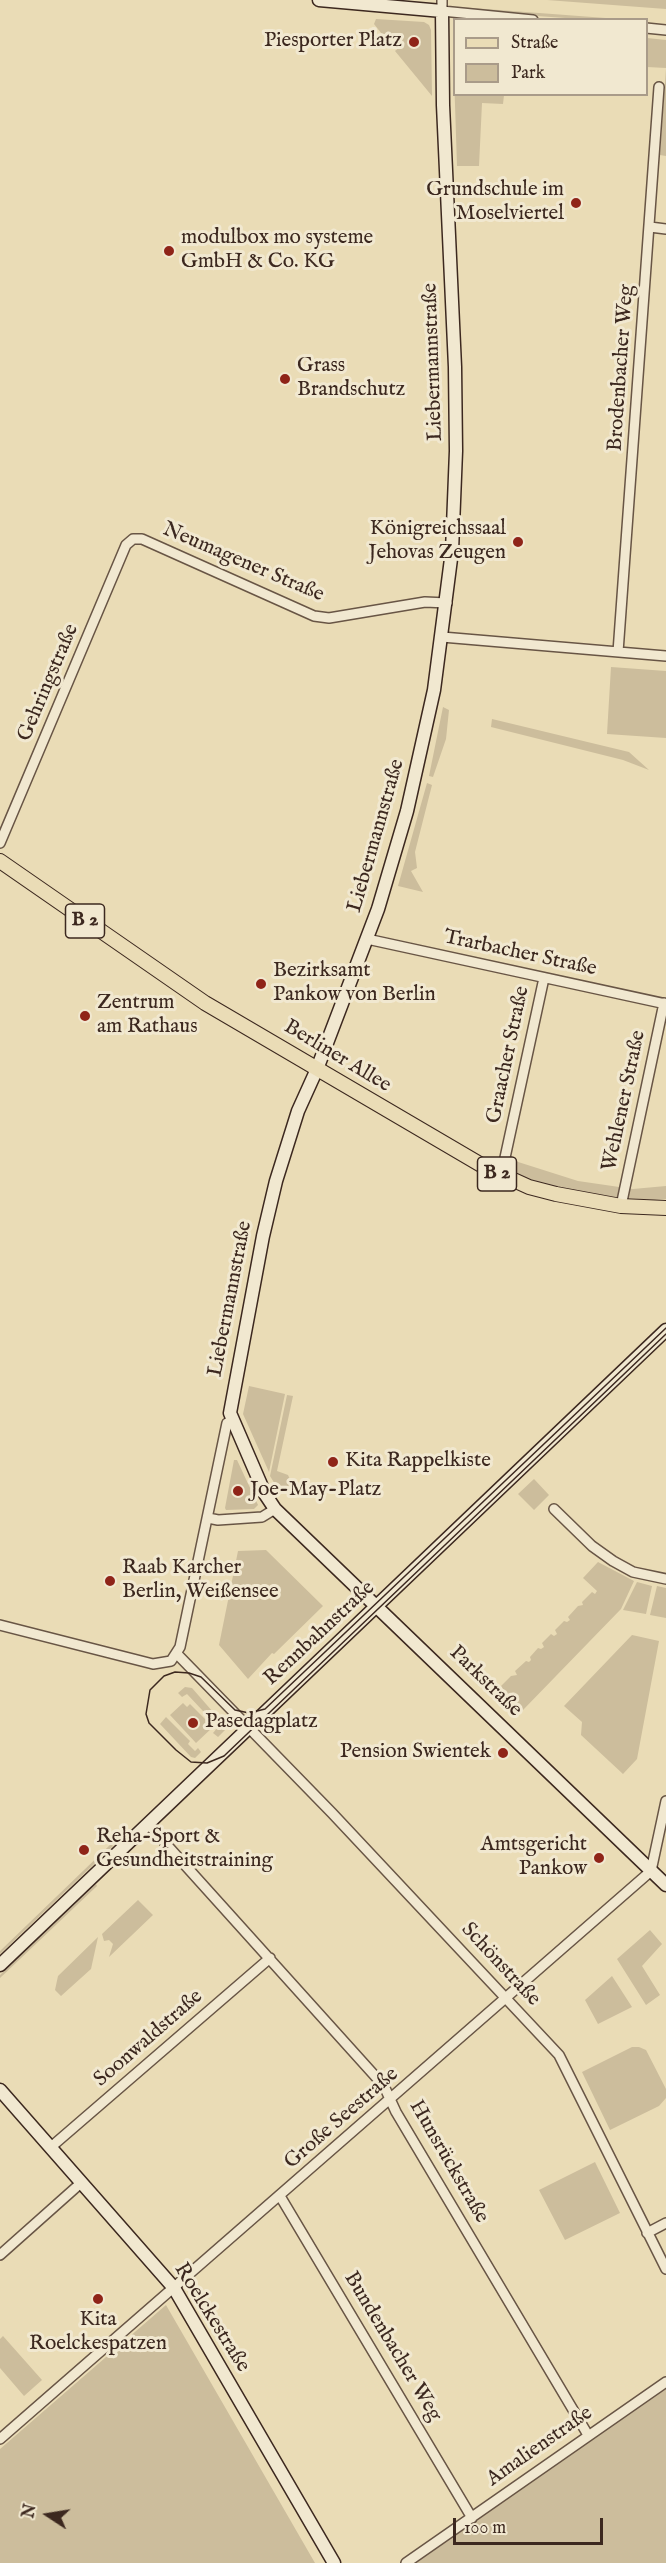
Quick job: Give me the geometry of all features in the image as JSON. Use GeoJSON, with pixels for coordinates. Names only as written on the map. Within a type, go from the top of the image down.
{"type":"FeatureCollection","features":[{"type":"Feature","properties":{"kind":"main road","name":"Berliner Allee"},"geometry":{"type":"LineString","coordinates":[[0,861],[174,982],[433,1139],[501,1176],[556,1194],[621,1206],[666,1207]]}},
{"type":"Feature","properties":{"kind":"street"},"geometry":{"type":"LineString","coordinates":[[319,0],[442,6],[520,18]]}},
{"type":"Feature","properties":{"kind":"street","name":"Liebermannstraße"},"geometry":{"type":"LineString","coordinates":[[177,1654],[227,1423],[232,1421],[229,1408],[274,1189],[298,1111],[317,1070],[387,882],[416,777],[442,638],[455,500],[456,426],[443,105],[442,6]]}},
{"type":"Feature","properties":{"kind":"street"},"geometry":{"type":"LineString","coordinates":[[648,28],[666,30]]}},
{"type":"Feature","properties":{"kind":"street","name":"Brodenbacher Weg"},"geometry":{"type":"LineString","coordinates":[[618,652],[659,87]]}},
{"type":"Feature","properties":{"kind":"street"},"geometry":{"type":"LineString","coordinates":[[650,227],[666,229]]}},
{"type":"Feature","properties":{"kind":"street","name":"Neumagener Straße"},"geometry":{"type":"LineString","coordinates":[[133,539],[142,539],[314,616],[329,618],[425,602],[447,603]]}},
{"type":"Feature","properties":{"kind":"street","name":"Gehringstraße"},"geometry":{"type":"LineString","coordinates":[[0,843],[126,545],[133,539]]}},
{"type":"Feature","properties":{"kind":"street"},"geometry":{"type":"LineString","coordinates":[[442,638],[666,656]]}},
{"type":"Feature","properties":{"kind":"street","name":"Trarbacher Straße"},"geometry":{"type":"LineString","coordinates":[[367,939],[665,1004]]}},
{"type":"Feature","properties":{"kind":"street","name":"Graacher Straße"},"geometry":{"type":"LineString","coordinates":[[501,1176],[544,978]]}},
{"type":"Feature","properties":{"kind":"street","name":"Wehlener Straße"},"geometry":{"type":"LineString","coordinates":[[621,1206],[665,1004]]}},
{"type":"Feature","properties":{"kind":"street","name":"Rennbahnstraße"},"geometry":{"type":"LineString","coordinates":[[0,1965],[666,1330]]}},
{"type":"Feature","properties":{"kind":"street","name":"Parkstraße"},"geometry":{"type":"LineString","coordinates":[[232,1421],[265,1494],[275,1509],[666,1885]]}},
{"type":"Feature","properties":{"kind":"street"},"geometry":{"type":"LineString","coordinates":[[208,1518],[218,1520],[262,1517],[275,1509]]}},
{"type":"Feature","properties":{"kind":"street"},"geometry":{"type":"LineString","coordinates":[[554,1509],[592,1546],[613,1562],[633,1572],[666,1579]]}},
{"type":"Feature","properties":{"kind":"street"},"geometry":{"type":"LineString","coordinates":[[0,1625],[153,1664],[171,1661],[177,1654],[248,1728]]}},
{"type":"Feature","properties":{"kind":"street","name":"Schönstraße"},"geometry":{"type":"LineString","coordinates":[[248,1728],[332,1813],[559,2055],[666,2269]]}},
{"type":"Feature","properties":{"kind":"street"},"geometry":{"type":"LineString","coordinates":[[651,1871],[666,1801]]}},
{"type":"Feature","properties":{"kind":"street","name":"Hunsrückstraße"},"geometry":{"type":"LineString","coordinates":[[148,1824],[384,2086],[396,2112],[588,2435]]}},
{"type":"Feature","properties":{"kind":"street","name":"Große Seestraße"},"geometry":{"type":"LineString","coordinates":[[0,2439],[651,1871]]}},
{"type":"Feature","properties":{"kind":"street","name":"Soonwaldstraße"},"geometry":{"type":"LineString","coordinates":[[51,2147],[270,1958]]}},
{"type":"Feature","properties":{"kind":"street","name":"Roelckestraße"},"geometry":{"type":"LineString","coordinates":[[0,2090],[174,2288],[334,2563]]}},
{"type":"Feature","properties":{"kind":"street"},"geometry":{"type":"LineString","coordinates":[[0,2255],[82,2182]]}},
{"type":"Feature","properties":{"kind":"street","name":"Bundenbacher Weg"},"geometry":{"type":"LineString","coordinates":[[280,2196],[472,2518]]}},
{"type":"Feature","properties":{"kind":"street"},"geometry":{"type":"LineString","coordinates":[[647,2233],[666,2223]]}},
{"type":"Feature","properties":{"kind":"street","name":"Amalienstraße"},"geometry":{"type":"LineString","coordinates":[[406,2563],[666,2382]]}},
{"type":"Feature","properties":{"kind":"green space"},"geometry":{"type":"Polygon","coordinates":[[[547,0],[666,0],[666,9],[626,6],[547,0]]]}},
{"type":"Feature","properties":{"kind":"green space"},"geometry":{"type":"Polygon","coordinates":[[[459,7],[606,18],[565,18],[458,10],[459,7]]]}},
{"type":"Feature","properties":{"kind":"green space"},"geometry":{"type":"Polygon","coordinates":[[[376,19],[424,22],[429,25],[432,96],[395,51],[401,45],[397,41],[393,48],[374,24],[376,19]]]}},
{"type":"Feature","properties":{"kind":"green space"},"geometry":{"type":"Polygon","coordinates":[[[648,38],[666,40],[666,68],[648,67],[648,38]]]}},
{"type":"Feature","properties":{"kind":"green space"},"geometry":{"type":"Polygon","coordinates":[[[666,69],[666,156],[660,155],[666,69]]]}},
{"type":"Feature","properties":{"kind":"green space"},"geometry":{"type":"Polygon","coordinates":[[[455,96],[504,96],[503,104],[482,103],[479,166],[457,166],[455,96]]]}},
{"type":"Feature","properties":{"kind":"green space"},"geometry":{"type":"Polygon","coordinates":[[[611,667],[666,671],[666,738],[607,734],[611,667]]]}},
{"type":"Feature","properties":{"kind":"green space"},"geometry":{"type":"Polygon","coordinates":[[[443,707],[449,710],[446,739],[433,777],[429,776],[443,707]]]}},
{"type":"Feature","properties":{"kind":"green space"},"geometry":{"type":"Polygon","coordinates":[[[492,719],[629,752],[649,770],[623,760],[491,727],[492,719]]]}},
{"type":"Feature","properties":{"kind":"green space"},"geometry":{"type":"Polygon","coordinates":[[[427,783],[432,785],[415,852],[417,868],[411,871],[423,892],[398,886],[427,783]]]}},
{"type":"Feature","properties":{"kind":"green space"},"geometry":{"type":"Polygon","coordinates":[[[515,1161],[578,1181],[633,1189],[666,1186],[666,1199],[615,1197],[555,1188],[512,1173],[515,1161]]]}},
{"type":"Feature","properties":{"kind":"green space"},"geometry":{"type":"Polygon","coordinates":[[[249,1386],[285,1394],[269,1472],[243,1414],[249,1386]]]}},
{"type":"Feature","properties":{"kind":"green space"},"geometry":{"type":"Polygon","coordinates":[[[287,1395],[293,1396],[277,1471],[288,1475],[292,1484],[278,1489],[270,1476],[287,1395]]]}},
{"type":"Feature","properties":{"kind":"green space"},"geometry":{"type":"Polygon","coordinates":[[[234,1460],[237,1460],[258,1505],[254,1509],[226,1510],[225,1508],[234,1460]]]}},
{"type":"Feature","properties":{"kind":"green space"},"geometry":{"type":"Polygon","coordinates":[[[534,1479],[549,1495],[534,1510],[518,1494],[534,1479]]]}},
{"type":"Feature","properties":{"kind":"green space"},"geometry":{"type":"Polygon","coordinates":[[[266,1550],[323,1606],[274,1654],[272,1653],[248,1679],[219,1645],[238,1551],[266,1550]]]}},
{"type":"Feature","properties":{"kind":"green space"},"geometry":{"type":"Polygon","coordinates":[[[598,1562],[634,1581],[621,1609],[523,1710],[500,1692],[503,1689],[501,1686],[511,1676],[517,1675],[515,1671],[526,1661],[531,1660],[530,1657],[538,1648],[544,1647],[542,1643],[551,1634],[554,1636],[557,1634],[555,1630],[564,1621],[570,1620],[568,1617],[578,1606],[583,1605],[582,1602],[592,1592],[595,1594],[597,1591],[583,1578],[598,1562]]]}},
{"type":"Feature","properties":{"kind":"green space"},"geometry":{"type":"Polygon","coordinates":[[[637,1582],[652,1586],[646,1614],[623,1610],[637,1582]]]}},
{"type":"Feature","properties":{"kind":"green space"},"geometry":{"type":"Polygon","coordinates":[[[657,1586],[666,1588],[666,1618],[650,1615],[657,1586]]]}},
{"type":"Feature","properties":{"kind":"green space"},"geometry":{"type":"Polygon","coordinates":[[[632,1635],[659,1641],[637,1759],[623,1774],[581,1735],[582,1722],[564,1706],[632,1635]]]}},
{"type":"Feature","properties":{"kind":"green space"},"geometry":{"type":"Polygon","coordinates":[[[185,1687],[192,1688],[227,1728],[218,1737],[213,1733],[218,1727],[187,1694],[182,1697],[178,1693],[185,1687]]]}},
{"type":"Feature","properties":{"kind":"green space"},"geometry":{"type":"Polygon","coordinates":[[[183,1703],[187,1707],[190,1704],[213,1727],[196,1743],[170,1715],[183,1703]]]}},
{"type":"Feature","properties":{"kind":"green space"},"geometry":{"type":"Polygon","coordinates":[[[166,1717],[190,1741],[188,1744],[195,1751],[198,1748],[201,1752],[195,1758],[191,1757],[160,1724],[166,1717]]]}},
{"type":"Feature","properties":{"kind":"green space"},"geometry":{"type":"Polygon","coordinates":[[[111,1844],[113,1846],[0,1954],[0,1951],[111,1844]]]}},
{"type":"Feature","properties":{"kind":"green space"},"geometry":{"type":"Polygon","coordinates":[[[96,1884],[97,1886],[0,1978],[0,1975],[96,1884]]]}},
{"type":"Feature","properties":{"kind":"green space"},"geometry":{"type":"Polygon","coordinates":[[[138,1900],[153,1915],[109,1957],[113,1944],[109,1940],[104,1941],[102,1934],[138,1900]]]}},
{"type":"Feature","properties":{"kind":"green space"},"geometry":{"type":"Polygon","coordinates":[[[650,1930],[662,1944],[642,1966],[660,1995],[646,2005],[617,1959],[650,1930]]]}},
{"type":"Feature","properties":{"kind":"green space"},"geometry":{"type":"Polygon","coordinates":[[[98,1937],[91,1969],[61,1996],[55,1990],[58,1976],[98,1937]]]}},
{"type":"Feature","properties":{"kind":"green space"},"geometry":{"type":"Polygon","coordinates":[[[612,1976],[632,2007],[598,2024],[585,2000],[612,1976]]]}},
{"type":"Feature","properties":{"kind":"green space"},"geometry":{"type":"Polygon","coordinates":[[[632,2047],[646,2050],[666,2089],[666,2098],[659,2106],[610,2130],[582,2072],[632,2047]]]}},
{"type":"Feature","properties":{"kind":"green space"},"geometry":{"type":"Polygon","coordinates":[[[595,2162],[620,2213],[565,2240],[539,2190],[595,2162]]]}},
{"type":"Feature","properties":{"kind":"green space"},"geometry":{"type":"Polygon","coordinates":[[[166,2305],[315,2563],[0,2563],[0,2449],[166,2305]]]}},
{"type":"Feature","properties":{"kind":"green space"},"geometry":{"type":"Polygon","coordinates":[[[3,2336],[42,2380],[24,2396],[0,2368],[0,2339],[3,2336]]]}},
{"type":"Feature","properties":{"kind":"green space"},"geometry":{"type":"Polygon","coordinates":[[[666,2388],[666,2563],[415,2563],[560,2462],[666,2388]]]}},
{"type":"Feature","properties":{"kind":"tram line"},"geometry":{"type":"LineString","coordinates":[[666,1328],[265,1709],[249,1713],[235,1710],[201,1677],[175,1672],[164,1676],[150,1690],[146,1714],[149,1723],[191,1762],[207,1763],[224,1756],[666,1334]]}},
{"type":"Feature","properties":{"kind":"place","name":"Piesporter Platz"},"geometry":{"type":"Point","coordinates":[414,42]}},
{"type":"Feature","properties":{"kind":"place","name":"Grundschule im Moselviertel"},"geometry":{"type":"Point","coordinates":[576,203]}},
{"type":"Feature","properties":{"kind":"place","name":"modulbox mo systeme GmbH & Co. KG"},"geometry":{"type":"Point","coordinates":[169,251]}},
{"type":"Feature","properties":{"kind":"place","name":"Grass Brandschutz"},"geometry":{"type":"Point","coordinates":[285,379]}},
{"type":"Feature","properties":{"kind":"place","name":"Königreichssaal Jehovas Zeugen"},"geometry":{"type":"Point","coordinates":[518,542]}},
{"type":"Feature","properties":{"kind":"place","name":"Bezirksamt Pankow von Berlin"},"geometry":{"type":"Point","coordinates":[261,984]}},
{"type":"Feature","properties":{"kind":"place","name":"Zentrum am Rathaus"},"geometry":{"type":"Point","coordinates":[85,1016]}},
{"type":"Feature","properties":{"kind":"place","name":"Kita Rappelkiste"},"geometry":{"type":"Point","coordinates":[333,1462]}},
{"type":"Feature","properties":{"kind":"place","name":"Joe-May-Platz"},"geometry":{"type":"Point","coordinates":[238,1491]}},
{"type":"Feature","properties":{"kind":"place","name":"Raab Karcher Berlin, Weißensee"},"geometry":{"type":"Point","coordinates":[110,1581]}},
{"type":"Feature","properties":{"kind":"place","name":"Pasedagplatz"},"geometry":{"type":"Point","coordinates":[193,1723]}},
{"type":"Feature","properties":{"kind":"place","name":"Pension Swientek"},"geometry":{"type":"Point","coordinates":[503,1753]}},
{"type":"Feature","properties":{"kind":"place","name":"Reha-Sport & Gesundheitstraining"},"geometry":{"type":"Point","coordinates":[84,1850]}},
{"type":"Feature","properties":{"kind":"place","name":"Amtsgericht Pankow"},"geometry":{"type":"Point","coordinates":[599,1858]}},
{"type":"Feature","properties":{"kind":"place","name":"Kita Roelckespatzen"},"geometry":{"type":"Point","coordinates":[98,2299]}}]}
